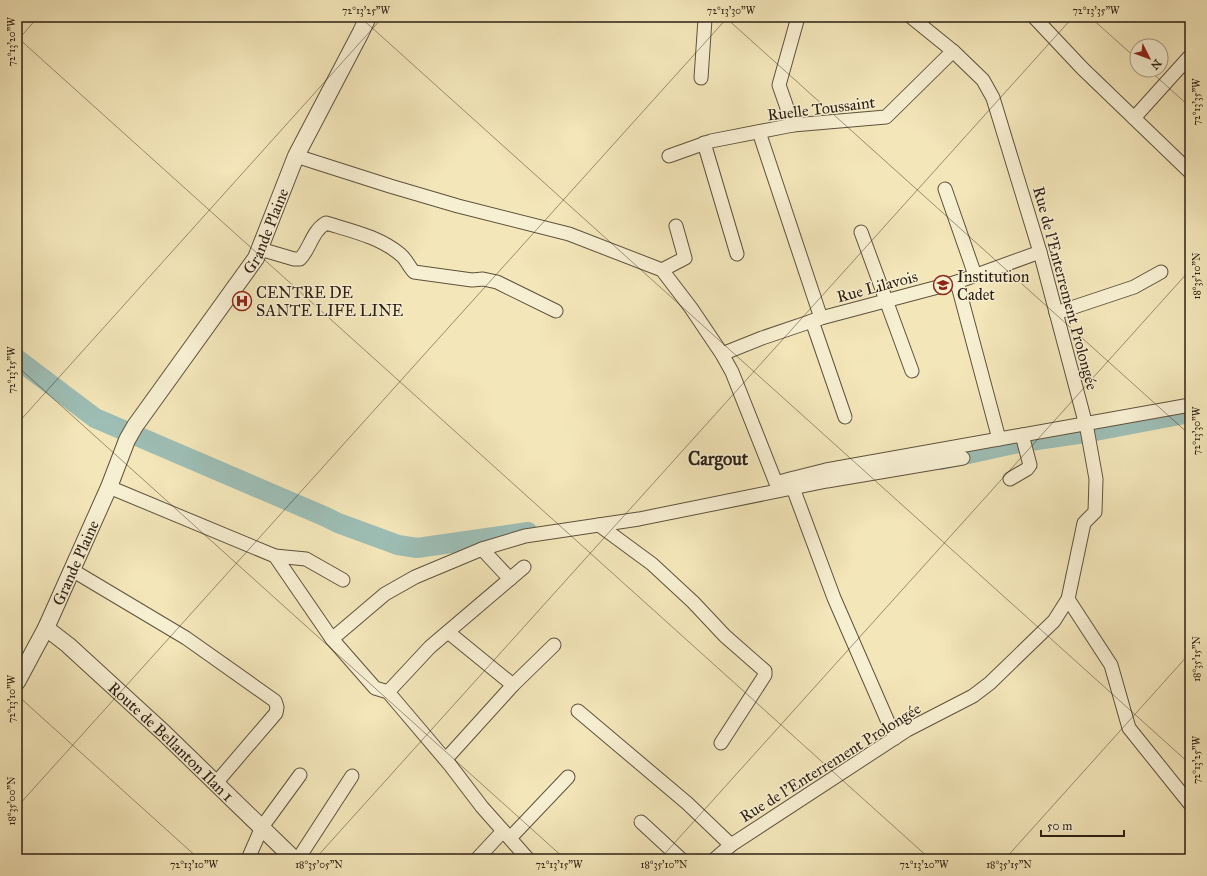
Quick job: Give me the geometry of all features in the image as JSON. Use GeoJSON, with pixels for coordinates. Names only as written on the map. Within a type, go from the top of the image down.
{"type":"FeatureCollection","features":[{"type":"Feature","properties":{"kind":"street","name":"Grande Plaine"},"geometry":{"type":"LineString","coordinates":[[17,682],[46,628],[131,434],[256,258],[296,156],[362,32],[368,17]]}},
{"type":"Feature","properties":{"kind":"street"},"geometry":{"type":"LineString","coordinates":[[701,78],[706,17]]}},
{"type":"Feature","properties":{"kind":"street"},"geometry":{"type":"LineString","coordinates":[[793,125],[779,85],[798,17]]}},
{"type":"Feature","properties":{"kind":"street","name":"Rue de l'Enterrement Prolongée"},"geometry":{"type":"LineString","coordinates":[[715,859],[731,845],[907,730],[973,696],[990,683],[1054,620],[1068,599],[1084,523],[1095,512],[1096,479],[1087,430],[1040,252],[993,98],[982,80],[953,51],[911,17]]}},
{"type":"Feature","properties":{"kind":"street"},"geometry":{"type":"LineString","coordinates":[[1034,17],[1082,68],[1190,172]]}},
{"type":"Feature","properties":{"kind":"street","name":"Ruelle Toussaint"},"geometry":{"type":"LineString","coordinates":[[669,156],[711,141],[793,125],[886,117],[953,51]]}},
{"type":"Feature","properties":{"kind":"street"},"geometry":{"type":"LineString","coordinates":[[1134,118],[1190,56]]}},
{"type":"Feature","properties":{"kind":"street"},"geometry":{"type":"LineString","coordinates":[[759,132],[844,417]]}},
{"type":"Feature","properties":{"kind":"street"},"geometry":{"type":"LineString","coordinates":[[704,143],[736,254]]}},
{"type":"Feature","properties":{"kind":"street"},"geometry":{"type":"LineString","coordinates":[[296,156],[458,206],[569,234],[662,270],[691,308],[722,354],[732,372],[776,483],[791,483]]}},
{"type":"Feature","properties":{"kind":"street"},"geometry":{"type":"LineString","coordinates":[[944,189],[975,276]]}},
{"type":"Feature","properties":{"kind":"street"},"geometry":{"type":"LineString","coordinates":[[260,249],[294,259],[300,259],[306,254],[314,234],[320,226],[326,223],[381,241],[402,256],[408,267],[414,272],[472,280],[483,279],[497,282],[556,311]]}},
{"type":"Feature","properties":{"kind":"street"},"geometry":{"type":"LineString","coordinates":[[662,270],[685,258],[676,226]]}},
{"type":"Feature","properties":{"kind":"street"},"geometry":{"type":"LineString","coordinates":[[861,232],[912,371]]}},
{"type":"Feature","properties":{"kind":"street","name":"Rue Lilavois"},"geometry":{"type":"LineString","coordinates":[[722,354],[762,338],[816,320],[958,282],[1040,252]]}},
{"type":"Feature","properties":{"kind":"street"},"geometry":{"type":"LineString","coordinates":[[1056,313],[1134,287],[1161,272]]}},
{"type":"Feature","properties":{"kind":"street"},"geometry":{"type":"LineString","coordinates":[[958,282],[999,439]]}},
{"type":"Feature","properties":{"kind":"street"},"geometry":{"type":"LineString","coordinates":[[332,639],[385,594],[415,577],[482,549],[525,536],[639,519],[826,476],[878,462],[999,439],[1023,439],[1087,430],[1190,405]]}},
{"type":"Feature","properties":{"kind":"street"},"geometry":{"type":"LineString","coordinates":[[1010,480],[1027,469],[1030,465],[1023,439]]}},
{"type":"Feature","properties":{"kind":"street"},"geometry":{"type":"LineString","coordinates":[[826,476],[962,458]]}},
{"type":"Feature","properties":{"kind":"street"},"geometry":{"type":"LineString","coordinates":[[791,483],[834,598],[895,738]]}},
{"type":"Feature","properties":{"kind":"street"},"geometry":{"type":"LineString","coordinates":[[109,487],[275,556],[306,559],[343,580]]}},
{"type":"Feature","properties":{"kind":"street"},"geometry":{"type":"LineString","coordinates":[[599,525],[652,564],[693,602],[725,636],[765,671],[765,675],[721,743]]}},
{"type":"Feature","properties":{"kind":"street"},"geometry":{"type":"LineString","coordinates":[[482,549],[510,579]]}},
{"type":"Feature","properties":{"kind":"street"},"geometry":{"type":"LineString","coordinates":[[275,556],[332,639],[375,688],[388,692],[446,759],[482,807],[528,859]]}},
{"type":"Feature","properties":{"kind":"street"},"geometry":{"type":"LineString","coordinates":[[388,692],[430,647],[524,567]]}},
{"type":"Feature","properties":{"kind":"street"},"geometry":{"type":"LineString","coordinates":[[72,570],[186,638],[275,701],[277,707],[276,713],[216,783]]}},
{"type":"Feature","properties":{"kind":"street"},"geometry":{"type":"LineString","coordinates":[[1068,599],[1111,665],[1129,728],[1190,804]]}},
{"type":"Feature","properties":{"kind":"street","name":"Route de Bellanton Ilan 1"},"geometry":{"type":"LineString","coordinates":[[46,628],[68,645],[158,728],[294,859]]}},
{"type":"Feature","properties":{"kind":"street"},"geometry":{"type":"LineString","coordinates":[[448,632],[513,685]]}},
{"type":"Feature","properties":{"kind":"street"},"geometry":{"type":"LineString","coordinates":[[446,759],[513,685],[554,645]]}},
{"type":"Feature","properties":{"kind":"street"},"geometry":{"type":"LineString","coordinates":[[578,711],[687,803],[731,845]]}},
{"type":"Feature","properties":{"kind":"street"},"geometry":{"type":"LineString","coordinates":[[248,859],[262,827],[300,775]]}},
{"type":"Feature","properties":{"kind":"street"},"geometry":{"type":"LineString","coordinates":[[298,859],[352,776]]}},
{"type":"Feature","properties":{"kind":"street"},"geometry":{"type":"LineString","coordinates":[[477,859],[568,777]]}},
{"type":"Feature","properties":{"kind":"street"},"geometry":{"type":"LineString","coordinates":[[641,822],[681,859]]}},
{"type":"Feature","properties":{"kind":"waterway"},"geometry":{"type":"LineString","coordinates":[[17,359],[95,418],[338,523],[398,545],[417,548],[528,532]]}},
{"type":"Feature","properties":{"kind":"waterway"},"geometry":{"type":"LineString","coordinates":[[941,460],[1023,442],[1085,433],[1190,413]]}},
{"type":"Feature","properties":{"kind":"place","name":"Institution Cadet"},"geometry":{"type":"Point","coordinates":[943,285]}},
{"type":"Feature","properties":{"kind":"place","name":"CENTRE DE SANTE LIFE LINE"},"geometry":{"type":"Point","coordinates":[242,301]}},
{"type":"Feature","properties":{"kind":"district","name":"Cargout"},"geometry":{"type":"Point","coordinates":[718,459]}}]}
